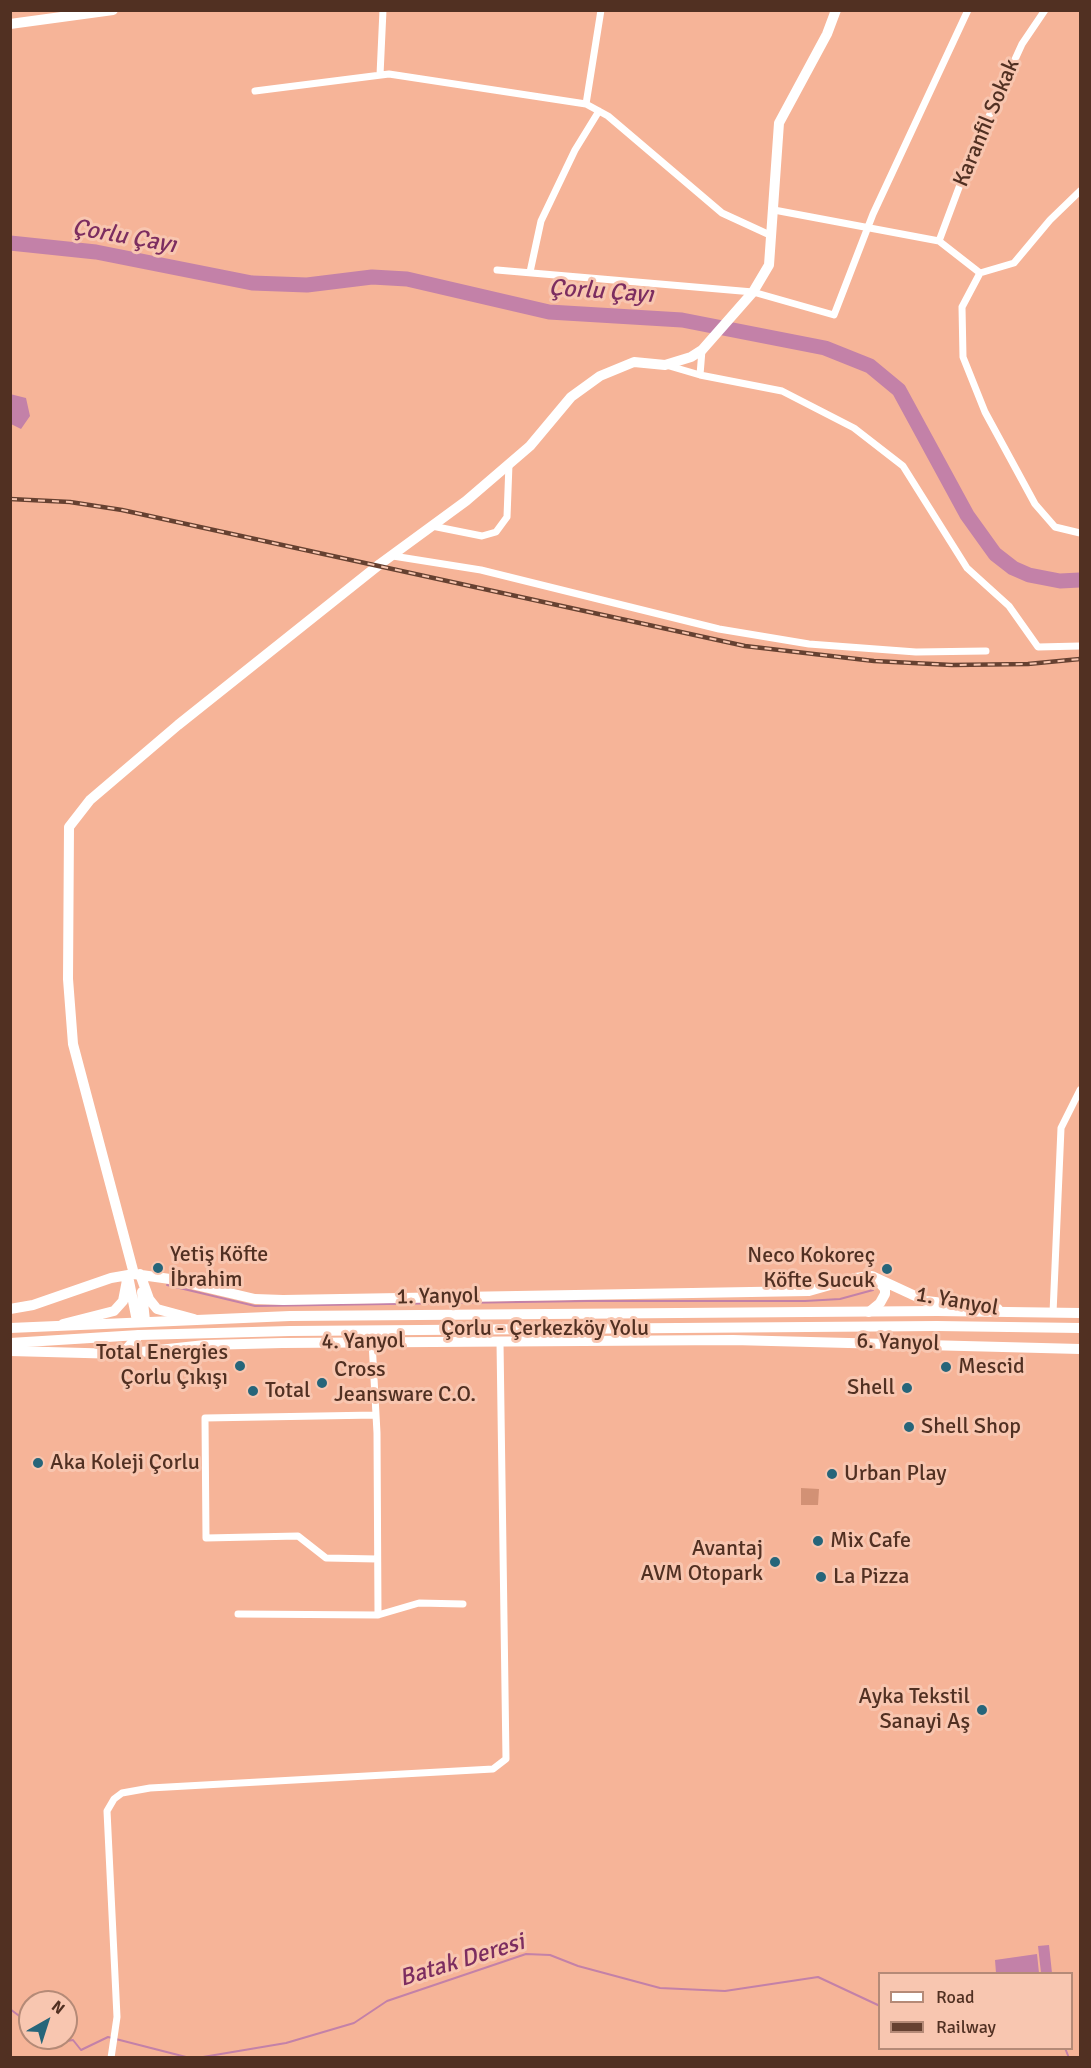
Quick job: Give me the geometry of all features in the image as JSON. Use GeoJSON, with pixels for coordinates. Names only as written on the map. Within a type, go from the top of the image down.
{"type":"FeatureCollection","features":[{"type":"Feature","properties":{"kind":"main road"},"geometry":{"type":"LineString","coordinates":[[10,24],[113,10]]}},
{"type":"Feature","properties":{"kind":"main road"},"geometry":{"type":"LineString","coordinates":[[122,1354],[139,1335],[141,1321],[134,1274],[73,1044],[68,979],[69,827],[90,800],[178,725],[509,464],[530,446],[571,397],[600,376],[634,362],[665,365],[692,357],[702,350],[753,292],[769,265],[779,123],[827,34],[836,10]]}},
{"type":"Feature","properties":{"kind":"main road"},"geometry":{"type":"LineString","coordinates":[[134,1274],[157,1309],[197,1319]]}},
{"type":"Feature","properties":{"kind":"main road"},"geometry":{"type":"LineString","coordinates":[[57,1326],[114,1311],[123,1300],[134,1274]]}},
{"type":"Feature","properties":{"kind":"main road","name":"1. Yanyol"},"geometry":{"type":"LineString","coordinates":[[10,1309],[33,1305],[111,1278],[134,1274],[240,1296],[283,1300],[809,1291],[855,1278],[872,1276],[926,1301],[977,1305],[1010,1312]]}},
{"type":"Feature","properties":{"kind":"main road","name":"1. Yanyol"},"geometry":{"type":"LineString","coordinates":[[869,1312],[880,1303],[885,1294],[882,1284],[872,1276]]}},
{"type":"Feature","properties":{"kind":"main road","name":"Çorlu - Çerkezköy Yolu"},"geometry":{"type":"LineString","coordinates":[[10,1328],[290,1316],[869,1312],[1080,1313]]}},
{"type":"Feature","properties":{"kind":"main road"},"geometry":{"type":"LineString","coordinates":[[747,1327],[824,1341]]}},
{"type":"Feature","properties":{"kind":"main road","name":"Çorlu - Çerkezköy Yolu"},"geometry":{"type":"LineString","coordinates":[[10,1343],[139,1335],[290,1331],[747,1327],[1080,1328]]}},
{"type":"Feature","properties":{"kind":"main road"},"geometry":{"type":"LineString","coordinates":[[165,1335],[190,1344],[205,1345]]}},
{"type":"Feature","properties":{"kind":"main road","name":"4. Yanyol"},"geometry":{"type":"LineString","coordinates":[[10,1351],[122,1354],[205,1345],[372,1342],[824,1341]]}},
{"type":"Feature","properties":{"kind":"main road","name":"6. Yanyol"},"geometry":{"type":"LineString","coordinates":[[824,1341],[1080,1350]]}},
{"type":"Feature","properties":{"kind":"street"},"geometry":{"type":"LineString","coordinates":[[380,75],[383,10]]}},
{"type":"Feature","properties":{"kind":"street"},"geometry":{"type":"LineString","coordinates":[[530,272],[541,221],[575,150],[592,121],[601,10]]}},
{"type":"Feature","properties":{"kind":"street"},"geometry":{"type":"LineString","coordinates":[[497,270],[654,286],[753,292],[834,315],[867,229],[968,10]]}},
{"type":"Feature","properties":{"kind":"street","name":"Karanfil Sokak"},"geometry":{"type":"LineString","coordinates":[[939,241],[970,158],[1022,44],[1045,10]]}},
{"type":"Feature","properties":{"kind":"street"},"geometry":{"type":"LineString","coordinates":[[255,91],[389,74],[592,108],[722,213],[772,236]]}},
{"type":"Feature","properties":{"kind":"street"},"geometry":{"type":"LineString","coordinates":[[1080,191],[1050,220],[1014,263],[980,273],[962,308],[963,357],[985,412],[1035,504],[1055,527],[1080,532]]}},
{"type":"Feature","properties":{"kind":"street"},"geometry":{"type":"LineString","coordinates":[[774,210],[939,241],[980,273]]}},
{"type":"Feature","properties":{"kind":"street"},"geometry":{"type":"LineString","coordinates":[[700,375],[702,350]]}},
{"type":"Feature","properties":{"kind":"street"},"geometry":{"type":"LineString","coordinates":[[665,365],[700,375],[782,391],[854,428],[903,466],[967,568],[1008,606],[1038,647],[1080,646]]}},
{"type":"Feature","properties":{"kind":"street"},"geometry":{"type":"LineString","coordinates":[[432,526],[482,536],[496,532],[507,517],[509,464]]}},
{"type":"Feature","properties":{"kind":"street"},"geometry":{"type":"LineString","coordinates":[[393,556],[481,570],[719,629],[809,644],[916,652],[986,651]]}},
{"type":"Feature","properties":{"kind":"street"},"geometry":{"type":"LineString","coordinates":[[1053,1313],[1061,1128],[1080,1090]]}},
{"type":"Feature","properties":{"kind":"street"},"geometry":{"type":"LineString","coordinates":[[372,1342],[376,1415],[378,1615]]}},
{"type":"Feature","properties":{"kind":"street"},"geometry":{"type":"LineString","coordinates":[[111,2058],[117,2017],[107,1811],[114,1799],[122,1793],[150,1788],[493,1769],[506,1759],[500,1342]]}},
{"type":"Feature","properties":{"kind":"street"},"geometry":{"type":"LineString","coordinates":[[376,1415],[205,1418],[206,1538],[298,1536],[326,1558],[377,1559]]}},
{"type":"Feature","properties":{"kind":"street"},"geometry":{"type":"LineString","coordinates":[[238,1614],[378,1615],[419,1603],[463,1604]]}},
{"type":"Feature","properties":{"kind":"shaded area"},"geometry":{"type":"Polygon","coordinates":[[[10,394],[26,398],[30,416],[21,429],[11,424],[10,394]]]}},
{"type":"Feature","properties":{"kind":"shaded area"},"geometry":{"type":"Polygon","coordinates":[[[801,1488],[819,1489],[818,1505],[801,1505],[801,1488]]]}},
{"type":"Feature","properties":{"kind":"shaded area"},"geometry":{"type":"Polygon","coordinates":[[[1049,1945],[1052,1972],[1041,1972],[1038,1946],[1049,1945]]]}},
{"type":"Feature","properties":{"kind":"shaded area"},"geometry":{"type":"Polygon","coordinates":[[[1037,1954],[1039,1972],[996,1972],[995,1960],[1037,1954]]]}},
{"type":"Feature","properties":{"kind":"waterway","name":"Çorlu Çayı"},"geometry":{"type":"LineString","coordinates":[[10,243],[96,252],[252,283],[307,285],[372,277],[407,279],[549,312],[682,320],[825,348],[870,366],[899,390],[967,515],[995,554],[1013,568],[1029,575],[1060,581],[1080,580]]}},
{"type":"Feature","properties":{"kind":"waterway"},"geometry":{"type":"LineString","coordinates":[[167,1285],[255,1306],[587,1301],[805,1301],[840,1299],[873,1290]]}},
{"type":"Feature","properties":{"kind":"waterway","name":"Batak Deresi"},"geometry":{"type":"LineString","coordinates":[[197,2058],[286,2043],[354,2023],[387,2001],[526,1954],[550,1955],[578,1966],[660,1988],[725,1991],[818,1977],[878,2005]]}},
{"type":"Feature","properties":{"kind":"waterway","name":"Batak Deresi"},"geometry":{"type":"LineString","coordinates":[[10,2009],[18,2015]]}},
{"type":"Feature","properties":{"kind":"waterway","name":"Batak Deresi"},"geometry":{"type":"LineString","coordinates":[[78,2046],[81,2050],[108,2037],[190,2058]]}},
{"type":"Feature","properties":{"kind":"waterway","name":"Batak Deresi"},"geometry":{"type":"LineString","coordinates":[[1066,2050],[1069,2058]]}},
{"type":"Feature","properties":{"kind":"railway"},"geometry":{"type":"LineString","coordinates":[[10,499],[70,502],[122,510],[745,646],[874,661],[952,665],[1028,664],[1080,659]]}},
{"type":"Feature","properties":{"kind":"place","name":"Yetiş Köfte İbrahim"},"geometry":{"type":"Point","coordinates":[158,1268]}},
{"type":"Feature","properties":{"kind":"place","name":"Neco Kokoreç Köfte Sucuk"},"geometry":{"type":"Point","coordinates":[887,1269]}},
{"type":"Feature","properties":{"kind":"place","name":"Total Energies Çorlu Çıkışı"},"geometry":{"type":"Point","coordinates":[240,1366]}},
{"type":"Feature","properties":{"kind":"place","name":"Mescid"},"geometry":{"type":"Point","coordinates":[946,1367]}},
{"type":"Feature","properties":{"kind":"place","name":"Cross Jeansware C.O."},"geometry":{"type":"Point","coordinates":[322,1383]}},
{"type":"Feature","properties":{"kind":"place","name":"Shell"},"geometry":{"type":"Point","coordinates":[907,1388]}},
{"type":"Feature","properties":{"kind":"place","name":"Total"},"geometry":{"type":"Point","coordinates":[253,1391]}},
{"type":"Feature","properties":{"kind":"place","name":"Shell Shop"},"geometry":{"type":"Point","coordinates":[909,1427]}},
{"type":"Feature","properties":{"kind":"place","name":"Aka Koleji Çorlu"},"geometry":{"type":"Point","coordinates":[38,1463]}},
{"type":"Feature","properties":{"kind":"place","name":"Urban Play"},"geometry":{"type":"Point","coordinates":[832,1474]}},
{"type":"Feature","properties":{"kind":"place","name":"Mix Cafe"},"geometry":{"type":"Point","coordinates":[818,1541]}},
{"type":"Feature","properties":{"kind":"place","name":"Avantaj AVM Otopark"},"geometry":{"type":"Point","coordinates":[775,1562]}},
{"type":"Feature","properties":{"kind":"place","name":"La Pizza"},"geometry":{"type":"Point","coordinates":[821,1577]}},
{"type":"Feature","properties":{"kind":"place","name":"Ayka Tekstil Sanayi Aş"},"geometry":{"type":"Point","coordinates":[982,1710]}}]}
